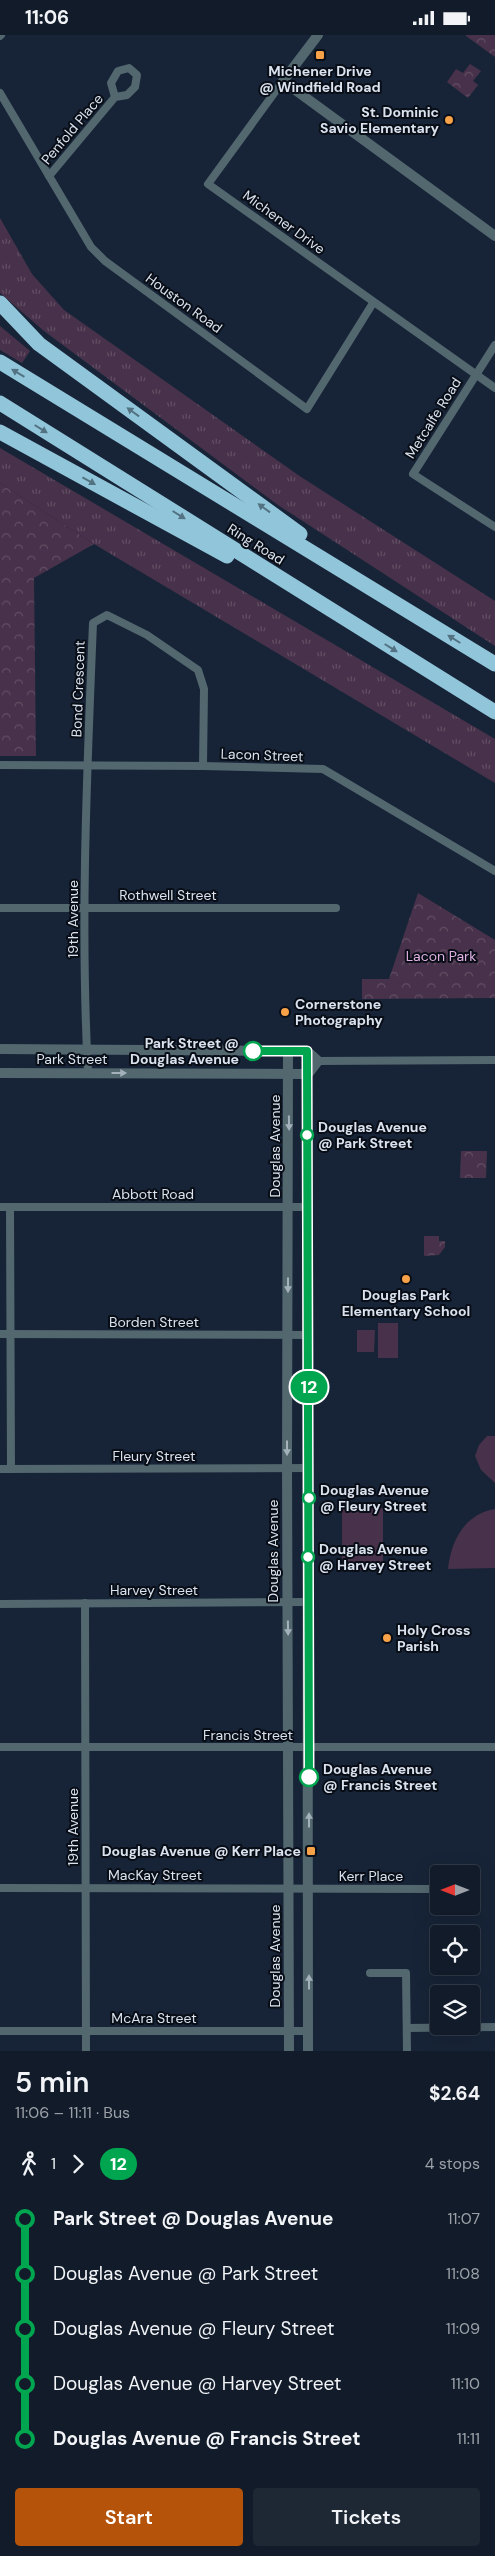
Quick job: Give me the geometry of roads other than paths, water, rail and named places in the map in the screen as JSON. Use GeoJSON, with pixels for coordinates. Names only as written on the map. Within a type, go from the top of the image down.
{"type":"FeatureCollection","features":[{"type":"Feature","properties":{"kind":"highway"},"geometry":{"type":"LineString","coordinates":[[0,303],[39,345],[389,598]]}},
{"type":"Feature","properties":{"kind":"highway","name":"Ring Road"},"geometry":{"type":"LineString","coordinates":[[0,362],[389,598],[495,665]]}},
{"type":"Feature","properties":{"kind":"highway","name":"Ring Road"},"geometry":{"type":"LineString","coordinates":[[0,403],[495,712]]}},
{"type":"Feature","properties":{"kind":"highway"},"geometry":{"type":"LineString","coordinates":[[0,432],[368,633]]}},
{"type":"Feature","properties":{"kind":"street","name":"Michener Drive"},"geometry":{"type":"LineString","coordinates":[[318,35],[208,184],[495,388]]}},
{"type":"Feature","properties":{"kind":"street"},"geometry":{"type":"LineString","coordinates":[[283,81],[495,236]]}},
{"type":"Feature","properties":{"kind":"street","name":"Houston Road"},"geometry":{"type":"LineString","coordinates":[[0,93],[91,247],[105,261],[307,409],[373,303]]}},
{"type":"Feature","properties":{"kind":"street","name":"Penfold Place"},"geometry":{"type":"LineString","coordinates":[[49,176],[115,97]]}},
{"type":"Feature","properties":{"kind":"street","name":"Metcalfe Road"},"geometry":{"type":"LineString","coordinates":[[495,345],[413,474],[495,527]]}},
{"type":"Feature","properties":{"kind":"street","name":"Bond Crescent"},"geometry":{"type":"LineString","coordinates":[[87,765],[93,623],[107,615],[147,635],[198,670],[204,689],[203,766]]}},
{"type":"Feature","properties":{"kind":"street","name":"Lacon Street"},"geometry":{"type":"LineString","coordinates":[[0,765],[203,766],[323,769],[495,871]]}},
{"type":"Feature","properties":{"kind":"street","name":"19th Avenue"},"geometry":{"type":"LineString","coordinates":[[87,765],[85,907],[88,1073]]}},
{"type":"Feature","properties":{"kind":"street","name":"Rothwell Street"},"geometry":{"type":"LineString","coordinates":[[0,907],[336,908]]}},
{"type":"Feature","properties":{"kind":"street","name":"Park Street"},"geometry":{"type":"LineString","coordinates":[[0,1049],[307,1051]]}},
{"type":"Feature","properties":{"kind":"street","name":"Douglas Avenue"},"geometry":{"type":"LineString","coordinates":[[288,1051],[287,1602],[289,2051]]}},
{"type":"Feature","properties":{"kind":"street"},"geometry":{"type":"LineString","coordinates":[[307,1051],[318,1061],[495,1060]]}},
{"type":"Feature","properties":{"kind":"street"},"geometry":{"type":"LineString","coordinates":[[307,1051],[309,1335],[308,2051]]}},
{"type":"Feature","properties":{"kind":"street"},"geometry":{"type":"LineString","coordinates":[[308,1074],[318,1061]]}},
{"type":"Feature","properties":{"kind":"street","name":"Park Street"},"geometry":{"type":"LineString","coordinates":[[0,1073],[308,1074]]}},
{"type":"Feature","properties":{"kind":"street","name":"Abbott Road"},"geometry":{"type":"LineString","coordinates":[[0,1207],[307,1207]]}},
{"type":"Feature","properties":{"kind":"street"},"geometry":{"type":"LineString","coordinates":[[10,1207],[11,1469]]}},
{"type":"Feature","properties":{"kind":"street","name":"Borden Street"},"geometry":{"type":"LineString","coordinates":[[0,1334],[309,1335]]}},
{"type":"Feature","properties":{"kind":"street","name":"Fleury Street"},"geometry":{"type":"LineString","coordinates":[[0,1469],[309,1468]]}},
{"type":"Feature","properties":{"kind":"street","name":"Harvey Street"},"geometry":{"type":"LineString","coordinates":[[0,1604],[308,1602]]}},
{"type":"Feature","properties":{"kind":"street","name":"19th Avenue"},"geometry":{"type":"LineString","coordinates":[[85,1603],[86,2051]]}},
{"type":"Feature","properties":{"kind":"street","name":"Francis Street"},"geometry":{"type":"LineString","coordinates":[[0,1747],[495,1747]]}},
{"type":"Feature","properties":{"kind":"street","name":"MacKay Street"},"geometry":{"type":"LineString","coordinates":[[0,1888],[309,1888]]}},
{"type":"Feature","properties":{"kind":"street","name":"Kerr Place"},"geometry":{"type":"LineString","coordinates":[[309,1888],[430,1889]]}},
{"type":"Feature","properties":{"kind":"street"},"geometry":{"type":"LineString","coordinates":[[370,1973],[406,1973],[407,2051]]}},
{"type":"Feature","properties":{"kind":"street"},"geometry":{"type":"LineString","coordinates":[[407,2028],[495,2027]]}},
{"type":"Feature","properties":{"kind":"street","name":"McAra Street"},"geometry":{"type":"LineString","coordinates":[[0,2031],[308,2031]]}},
{"type":"Feature","properties":{"kind":"place","name":"Michener Drive @ Windfield Road"},"geometry":{"type":"Point","coordinates":[320,55]}},
{"type":"Feature","properties":{"kind":"place","name":"St. Dominic Savio Elementary"},"geometry":{"type":"Point","coordinates":[449,120]}},
{"type":"Feature","properties":{"kind":"place","name":"Cornerstone Photography"},"geometry":{"type":"Point","coordinates":[285,1012]}},
{"type":"Feature","properties":{"kind":"place","name":"Park Street @ Douglas Avenue"},"geometry":{"type":"Point","coordinates":[253,1051]}},
{"type":"Feature","properties":{"kind":"place","name":"Douglas Avenue @ Park Street"},"geometry":{"type":"Point","coordinates":[307,1135]}},
{"type":"Feature","properties":{"kind":"place","name":"Douglas Park Elementary School"},"geometry":{"type":"Point","coordinates":[406,1279]}},
{"type":"Feature","properties":{"kind":"place","name":"Douglas Avenue @ Fleury Street"},"geometry":{"type":"Point","coordinates":[309,1498]}},
{"type":"Feature","properties":{"kind":"place","name":"Douglas Avenue @ Harvey Street"},"geometry":{"type":"Point","coordinates":[308,1557]}},
{"type":"Feature","properties":{"kind":"place","name":"Holy Cross Parish"},"geometry":{"type":"Point","coordinates":[387,1638]}},
{"type":"Feature","properties":{"kind":"place","name":"Douglas Avenue @ Francis Street"},"geometry":{"type":"Point","coordinates":[309,1777]}},
{"type":"Feature","properties":{"kind":"place","name":"Douglas Avenue @ Kerr Place"},"geometry":{"type":"Point","coordinates":[311,1851]}},
{"type":"Feature","properties":{"kind":"park label","name":"Lacon Park"},"geometry":{"type":"Point","coordinates":[441,956]}}]}
